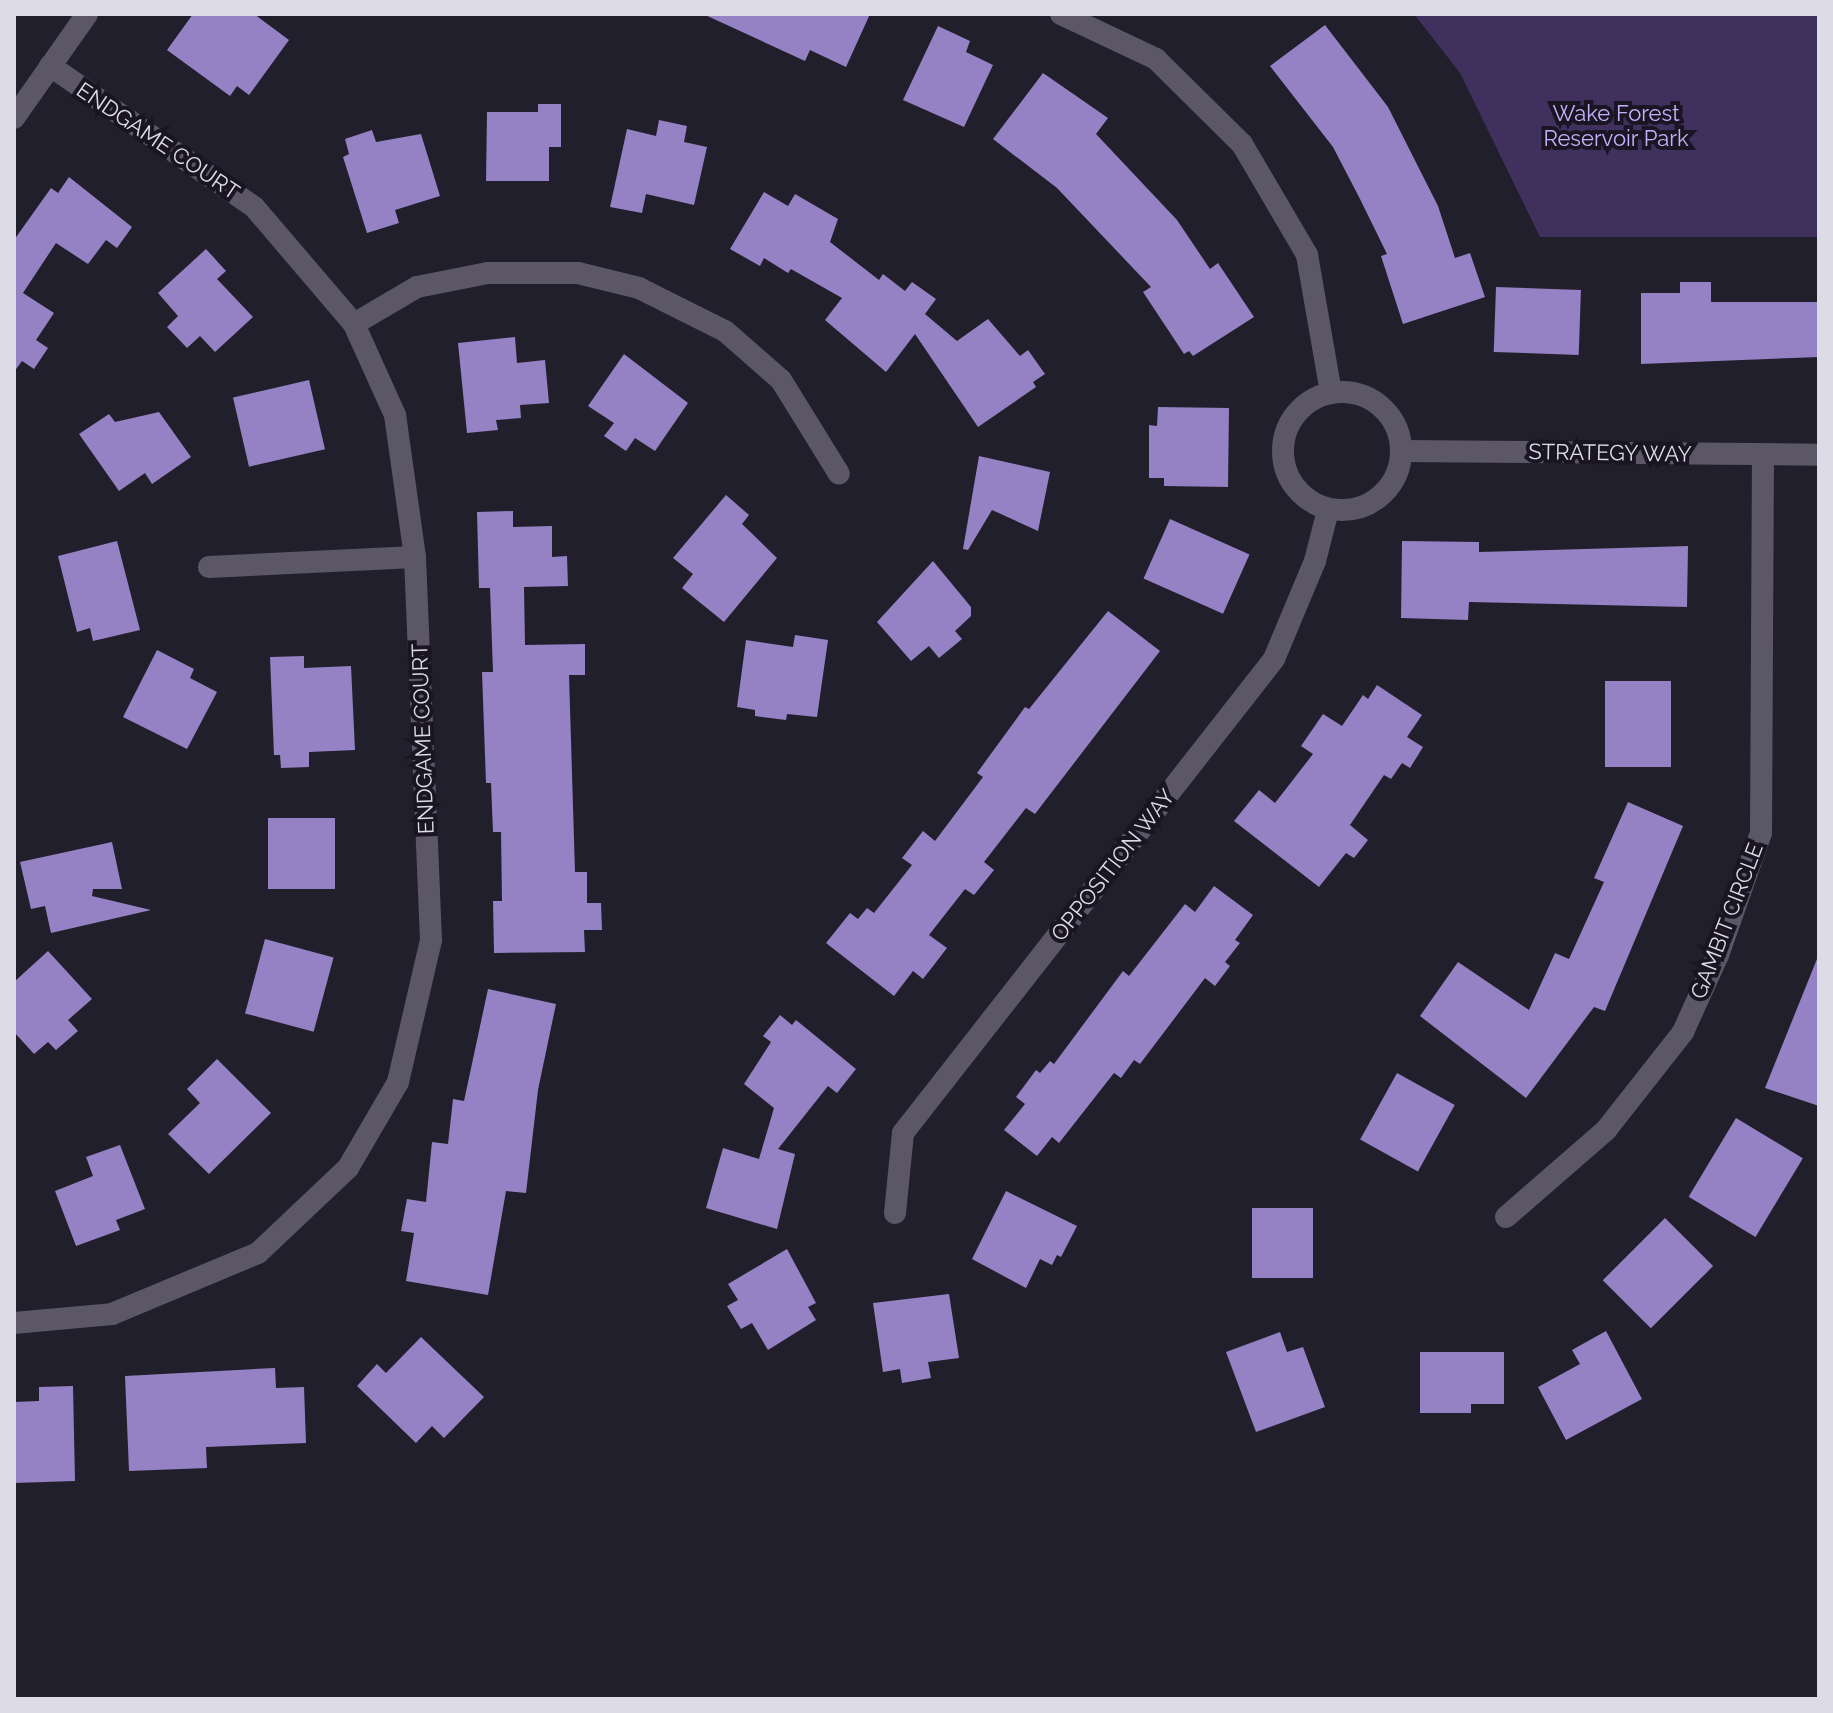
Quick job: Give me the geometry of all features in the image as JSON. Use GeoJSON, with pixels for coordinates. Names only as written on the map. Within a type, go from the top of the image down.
{"type":"FeatureCollection","features":[{"type":"Feature","properties":{"kind":"street"},"geometry":{"type":"LineString","coordinates":[[14,118],[87,14]]}},
{"type":"Feature","properties":{"kind":"street"},"geometry":{"type":"LineString","coordinates":[[1061,14],[1156,59],[1242,144],[1307,255],[1331,393]]}},
{"type":"Feature","properties":{"kind":"street","name":"ENDGAME COURT"},"geometry":{"type":"LineString","coordinates":[[14,1323],[112,1314],[258,1253],[348,1168],[398,1082],[431,940],[415,557],[395,415],[354,324],[254,207],[50,66]]}},
{"type":"Feature","properties":{"kind":"street"},"geometry":{"type":"LineString","coordinates":[[354,324],[417,287],[488,273],[578,273],[639,288],[725,331],[781,380],[839,474]]}},
{"type":"Feature","properties":{"kind":"street"},"geometry":{"type":"LineString","coordinates":[[1331,393],[1357,394],[1380,405],[1399,434],[1402,451],[1390,487],[1376,500],[1359,509],[1328,510],[1291,483],[1282,446],[1298,411],[1331,393]]}},
{"type":"Feature","properties":{"kind":"street","name":"STRATEGY WAY"},"geometry":{"type":"LineString","coordinates":[[1402,451],[1819,455]]}},
{"type":"Feature","properties":{"kind":"street","name":"GAMBIT CIRCLE"},"geometry":{"type":"LineString","coordinates":[[1506,1217],[1606,1130],[1683,1032],[1718,955],[1761,833],[1763,455]]}},
{"type":"Feature","properties":{"kind":"street","name":"OPPOSITION WAY"},"geometry":{"type":"LineString","coordinates":[[895,1213],[903,1133],[1274,659],[1315,561],[1328,510]]}},
{"type":"Feature","properties":{"kind":"street"},"geometry":{"type":"LineString","coordinates":[[209,567],[415,557]]}},
{"type":"Feature","properties":{"kind":"green space","name":"Wake Forest Reservoir Park"},"geometry":{"type":"Polygon","coordinates":[[[1414,14],[1819,14],[1819,237],[1540,237],[1460,73],[1414,14]]]}},
{"type":"Feature","properties":{"kind":"building"},"geometry":{"type":"Polygon","coordinates":[[[193,14],[254,14],[289,40],[249,95],[237,86],[230,96],[167,50],[193,14]]]}},
{"type":"Feature","properties":{"kind":"building"},"geometry":{"type":"Polygon","coordinates":[[[703,14],[870,14],[846,67],[810,50],[805,61],[703,14]]]}},
{"type":"Feature","properties":{"kind":"building"},"geometry":{"type":"Polygon","coordinates":[[[1325,25],[1388,107],[1438,206],[1455,258],[1470,253],[1485,297],[1403,324],[1381,256],[1387,254],[1360,199],[1333,147],[1270,66],[1325,25]]]}},
{"type":"Feature","properties":{"kind":"building"},"geometry":{"type":"Polygon","coordinates":[[[938,26],[970,41],[966,52],[993,65],[964,127],[903,100],[938,26]]]}},
{"type":"Feature","properties":{"kind":"building"},"geometry":{"type":"Polygon","coordinates":[[[1043,73],[1108,118],[1096,134],[1177,220],[1210,269],[1218,263],[1254,317],[1193,356],[1189,351],[1184,354],[1143,292],[1151,287],[1057,188],[993,139],[1043,73]]]}},
{"type":"Feature","properties":{"kind":"building"},"geometry":{"type":"Polygon","coordinates":[[[538,104],[561,104],[561,147],[549,147],[549,181],[486,181],[487,112],[538,112],[538,104]]]}},
{"type":"Feature","properties":{"kind":"building"},"geometry":{"type":"Polygon","coordinates":[[[659,120],[687,126],[684,142],[707,147],[694,205],[646,194],[642,213],[610,207],[627,129],[656,136],[659,120]]]}},
{"type":"Feature","properties":{"kind":"building"},"geometry":{"type":"Polygon","coordinates":[[[372,130],[376,142],[421,134],[440,196],[395,210],[399,223],[367,233],[343,157],[349,154],[345,139],[372,130]]]}},
{"type":"Feature","properties":{"kind":"building"},"geometry":{"type":"Polygon","coordinates":[[[69,177],[132,227],[117,248],[106,240],[88,264],[56,243],[23,293],[54,313],[36,340],[48,348],[34,369],[22,361],[14,372],[14,240],[51,188],[58,193],[69,177]]]}},
{"type":"Feature","properties":{"kind":"building"},"geometry":{"type":"Polygon","coordinates":[[[764,192],[788,206],[795,194],[838,219],[830,242],[879,280],[883,274],[905,291],[912,282],[936,299],[925,314],[957,341],[988,319],[1020,356],[1028,350],[1045,374],[1033,382],[1036,387],[978,427],[915,334],[886,372],[825,320],[842,298],[791,269],[788,273],[764,258],[760,266],[730,249],[764,192]]]}},
{"type":"Feature","properties":{"kind":"building"},"geometry":{"type":"Polygon","coordinates":[[[206,249],[226,271],[217,279],[253,317],[215,352],[200,336],[187,348],[167,327],[178,316],[158,293],[206,249]]]}},
{"type":"Feature","properties":{"kind":"building"},"geometry":{"type":"Polygon","coordinates":[[[1680,282],[1711,282],[1711,302],[1819,302],[1819,357],[1641,364],[1641,293],[1680,293],[1680,282]]]}},
{"type":"Feature","properties":{"kind":"building"},"geometry":{"type":"Polygon","coordinates":[[[1496,287],[1581,290],[1579,355],[1494,352],[1496,287]]]}},
{"type":"Feature","properties":{"kind":"building"},"geometry":{"type":"Polygon","coordinates":[[[515,337],[517,363],[545,360],[549,403],[520,405],[521,418],[496,420],[498,430],[467,433],[458,343],[515,337]]]}},
{"type":"Feature","properties":{"kind":"building"},"geometry":{"type":"Polygon","coordinates":[[[624,354],[688,403],[655,451],[635,438],[626,451],[604,436],[614,423],[588,406],[624,354]]]}},
{"type":"Feature","properties":{"kind":"building"},"geometry":{"type":"Polygon","coordinates":[[[309,380],[325,449],[249,467],[233,398],[309,380]]]}},
{"type":"Feature","properties":{"kind":"building"},"geometry":{"type":"Polygon","coordinates":[[[1158,407],[1229,408],[1228,487],[1164,486],[1164,478],[1149,478],[1149,425],[1157,426],[1158,407]]]}},
{"type":"Feature","properties":{"kind":"building"},"geometry":{"type":"Polygon","coordinates":[[[159,412],[191,457],[152,484],[145,473],[119,491],[79,434],[109,414],[115,422],[159,412]]]}},
{"type":"Feature","properties":{"kind":"building"},"geometry":{"type":"Polygon","coordinates":[[[979,456],[1050,472],[1038,531],[992,510],[968,550],[963,549],[979,456]]]}},
{"type":"Feature","properties":{"kind":"building"},"geometry":{"type":"Polygon","coordinates":[[[726,495],[749,515],[742,524],[777,558],[724,622],[682,588],[693,574],[673,558],[726,495]]]}},
{"type":"Feature","properties":{"kind":"building"},"geometry":{"type":"Polygon","coordinates":[[[513,511],[513,527],[552,526],[552,557],[567,556],[568,586],[524,587],[525,645],[585,644],[585,675],[569,675],[575,872],[587,872],[587,903],[601,903],[602,930],[584,930],[585,952],[494,953],[493,901],[502,901],[501,832],[493,832],[491,783],[486,783],[482,672],[493,672],[490,588],[479,588],[477,512],[513,511]]]}},
{"type":"Feature","properties":{"kind":"building"},"geometry":{"type":"Polygon","coordinates":[[[1170,519],[1249,554],[1223,614],[1144,578],[1170,519]]]}},
{"type":"Feature","properties":{"kind":"building"},"geometry":{"type":"Polygon","coordinates":[[[117,541],[140,630],[93,641],[90,628],[77,632],[58,556],[117,541]]]}},
{"type":"Feature","properties":{"kind":"building"},"geometry":{"type":"Polygon","coordinates":[[[1402,541],[1479,542],[1479,552],[1688,546],[1687,607],[1469,602],[1468,620],[1401,618],[1402,541]]]}},
{"type":"Feature","properties":{"kind":"building"},"geometry":{"type":"Polygon","coordinates":[[[933,561],[971,607],[971,616],[955,631],[962,639],[939,658],[929,646],[911,661],[877,622],[933,561]]]}},
{"type":"Feature","properties":{"kind":"building"},"geometry":{"type":"Polygon","coordinates":[[[1108,611],[1160,651],[1035,814],[1026,808],[984,862],[994,870],[974,895],[965,889],[929,935],[947,948],[923,979],[913,971],[894,996],[826,943],[850,913],[858,919],[867,908],[874,913],[912,865],[902,858],[923,831],[935,841],[983,777],[977,773],[1025,707],[1029,709],[1108,611]]]}},
{"type":"Feature","properties":{"kind":"building"},"geometry":{"type":"Polygon","coordinates":[[[795,635],[828,640],[817,717],[787,714],[786,720],[755,716],[755,710],[737,707],[746,640],[793,647],[795,635]]]}},
{"type":"Feature","properties":{"kind":"building"},"geometry":{"type":"Polygon","coordinates":[[[157,650],[194,669],[190,678],[217,692],[187,749],[123,717],[157,650]]]}},
{"type":"Feature","properties":{"kind":"building"},"geometry":{"type":"Polygon","coordinates":[[[304,656],[304,668],[351,666],[355,750],[309,752],[309,767],[281,768],[280,755],[274,755],[270,657],[304,656]]]}},
{"type":"Feature","properties":{"kind":"building"},"geometry":{"type":"Polygon","coordinates":[[[1605,681],[1671,681],[1671,767],[1605,767],[1605,681]]]}},
{"type":"Feature","properties":{"kind":"building"},"geometry":{"type":"Polygon","coordinates":[[[1377,685],[1422,715],[1407,737],[1423,747],[1410,768],[1402,763],[1391,779],[1384,775],[1350,825],[1368,840],[1354,858],[1346,853],[1319,887],[1234,821],[1259,790],[1275,803],[1313,754],[1301,746],[1323,714],[1342,726],[1363,695],[1368,699],[1377,685]]]}},
{"type":"Feature","properties":{"kind":"building"},"geometry":{"type":"Polygon","coordinates":[[[1628,802],[1683,826],[1605,1011],[1594,1007],[1526,1098],[1420,1016],[1458,962],[1529,1010],[1555,953],[1569,959],[1604,882],[1594,878],[1628,802]]]}},
{"type":"Feature","properties":{"kind":"building"},"geometry":{"type":"Polygon","coordinates":[[[268,818],[335,818],[335,889],[268,889],[268,818]]]}},
{"type":"Feature","properties":{"kind":"building"},"geometry":{"type":"Polygon","coordinates":[[[112,842],[122,889],[93,889],[92,896],[151,910],[51,933],[45,906],[31,909],[20,862],[112,842]]]}},
{"type":"Feature","properties":{"kind":"building"},"geometry":{"type":"Polygon","coordinates":[[[1214,886],[1253,915],[1235,940],[1240,943],[1225,962],[1230,966],[1215,986],[1205,978],[1140,1064],[1134,1060],[1121,1078],[1114,1073],[1059,1143],[1052,1137],[1037,1156],[1004,1130],[1025,1104],[1016,1097],[1036,1070],[1040,1073],[1050,1061],[1054,1064],[1123,971],[1129,976],[1185,904],[1195,912],[1214,886]]]}},
{"type":"Feature","properties":{"kind":"building"},"geometry":{"type":"Polygon","coordinates":[[[265,939],[334,957],[314,1032],[245,1013],[265,939]]]}},
{"type":"Feature","properties":{"kind":"building"},"geometry":{"type":"Polygon","coordinates":[[[48,951],[92,999],[68,1020],[78,1031],[56,1050],[48,1042],[34,1054],[14,1032],[14,982],[48,951]]]}},
{"type":"Feature","properties":{"kind":"building"},"geometry":{"type":"Polygon","coordinates":[[[1819,954],[1819,1106],[1765,1088],[1819,954]]]}},
{"type":"Feature","properties":{"kind":"building"},"geometry":{"type":"Polygon","coordinates":[[[488,989],[556,1004],[538,1090],[526,1193],[506,1191],[488,1295],[406,1281],[414,1233],[401,1231],[407,1199],[426,1202],[432,1142],[448,1144],[453,1099],[464,1101],[488,989]]]}},
{"type":"Feature","properties":{"kind":"building"},"geometry":{"type":"Polygon","coordinates":[[[780,1015],[792,1025],[796,1020],[856,1069],[837,1093],[828,1086],[778,1149],[795,1154],[777,1229],[706,1208],[723,1148],[759,1159],[774,1108],[744,1084],[771,1042],[763,1036],[780,1015]]]}},
{"type":"Feature","properties":{"kind":"building"},"geometry":{"type":"Polygon","coordinates":[[[217,1059],[271,1113],[209,1174],[168,1134],[200,1103],[187,1089],[217,1059]]]}},
{"type":"Feature","properties":{"kind":"building"},"geometry":{"type":"Polygon","coordinates":[[[1397,1073],[1455,1105],[1418,1171],[1360,1139],[1397,1073]]]}},
{"type":"Feature","properties":{"kind":"building"},"geometry":{"type":"Polygon","coordinates":[[[1736,1118],[1803,1158],[1755,1237],[1689,1197],[1736,1118]]]}},
{"type":"Feature","properties":{"kind":"building"},"geometry":{"type":"Polygon","coordinates":[[[120,1145],[145,1209],[116,1220],[120,1230],[76,1246],[55,1191],[93,1176],[86,1157],[120,1145]]]}},
{"type":"Feature","properties":{"kind":"building"},"geometry":{"type":"Polygon","coordinates":[[[1006,1191],[1077,1226],[1061,1257],[1057,1255],[1052,1265],[1040,1259],[1026,1288],[972,1259],[1006,1191]]]}},
{"type":"Feature","properties":{"kind":"building"},"geometry":{"type":"Polygon","coordinates":[[[1252,1208],[1313,1208],[1313,1278],[1252,1278],[1252,1208]]]}},
{"type":"Feature","properties":{"kind":"building"},"geometry":{"type":"Polygon","coordinates":[[[1665,1218],[1713,1266],[1651,1328],[1603,1280],[1665,1218]]]}},
{"type":"Feature","properties":{"kind":"building"},"geometry":{"type":"Polygon","coordinates":[[[787,1249],[816,1303],[808,1307],[816,1320],[768,1350],[752,1323],[741,1329],[727,1306],[738,1300],[728,1284],[787,1249]]]}},
{"type":"Feature","properties":{"kind":"building"},"geometry":{"type":"Polygon","coordinates":[[[949,1294],[959,1358],[928,1362],[931,1378],[902,1383],[900,1369],[883,1372],[873,1303],[949,1294]]]}},
{"type":"Feature","properties":{"kind":"building"},"geometry":{"type":"Polygon","coordinates":[[[1606,1331],[1642,1399],[1566,1440],[1538,1387],[1580,1364],[1572,1350],[1606,1331]]]}},
{"type":"Feature","properties":{"kind":"building"},"geometry":{"type":"Polygon","coordinates":[[[1280,1332],[1287,1352],[1303,1347],[1325,1407],[1256,1432],[1226,1352],[1280,1332]]]}},
{"type":"Feature","properties":{"kind":"building"},"geometry":{"type":"Polygon","coordinates":[[[421,1337],[484,1397],[444,1438],[432,1426],[416,1443],[357,1386],[377,1364],[386,1373],[421,1337]]]}},
{"type":"Feature","properties":{"kind":"building"},"geometry":{"type":"Polygon","coordinates":[[[1420,1352],[1504,1352],[1504,1404],[1471,1404],[1471,1413],[1420,1413],[1420,1352]]]}},
{"type":"Feature","properties":{"kind":"building"},"geometry":{"type":"Polygon","coordinates":[[[275,1368],[276,1388],[304,1387],[306,1443],[206,1447],[207,1468],[129,1471],[125,1376],[275,1368]]]}},
{"type":"Feature","properties":{"kind":"building"},"geometry":{"type":"Polygon","coordinates":[[[73,1386],[75,1481],[14,1483],[14,1402],[39,1401],[39,1387],[73,1386]]]}}]}
